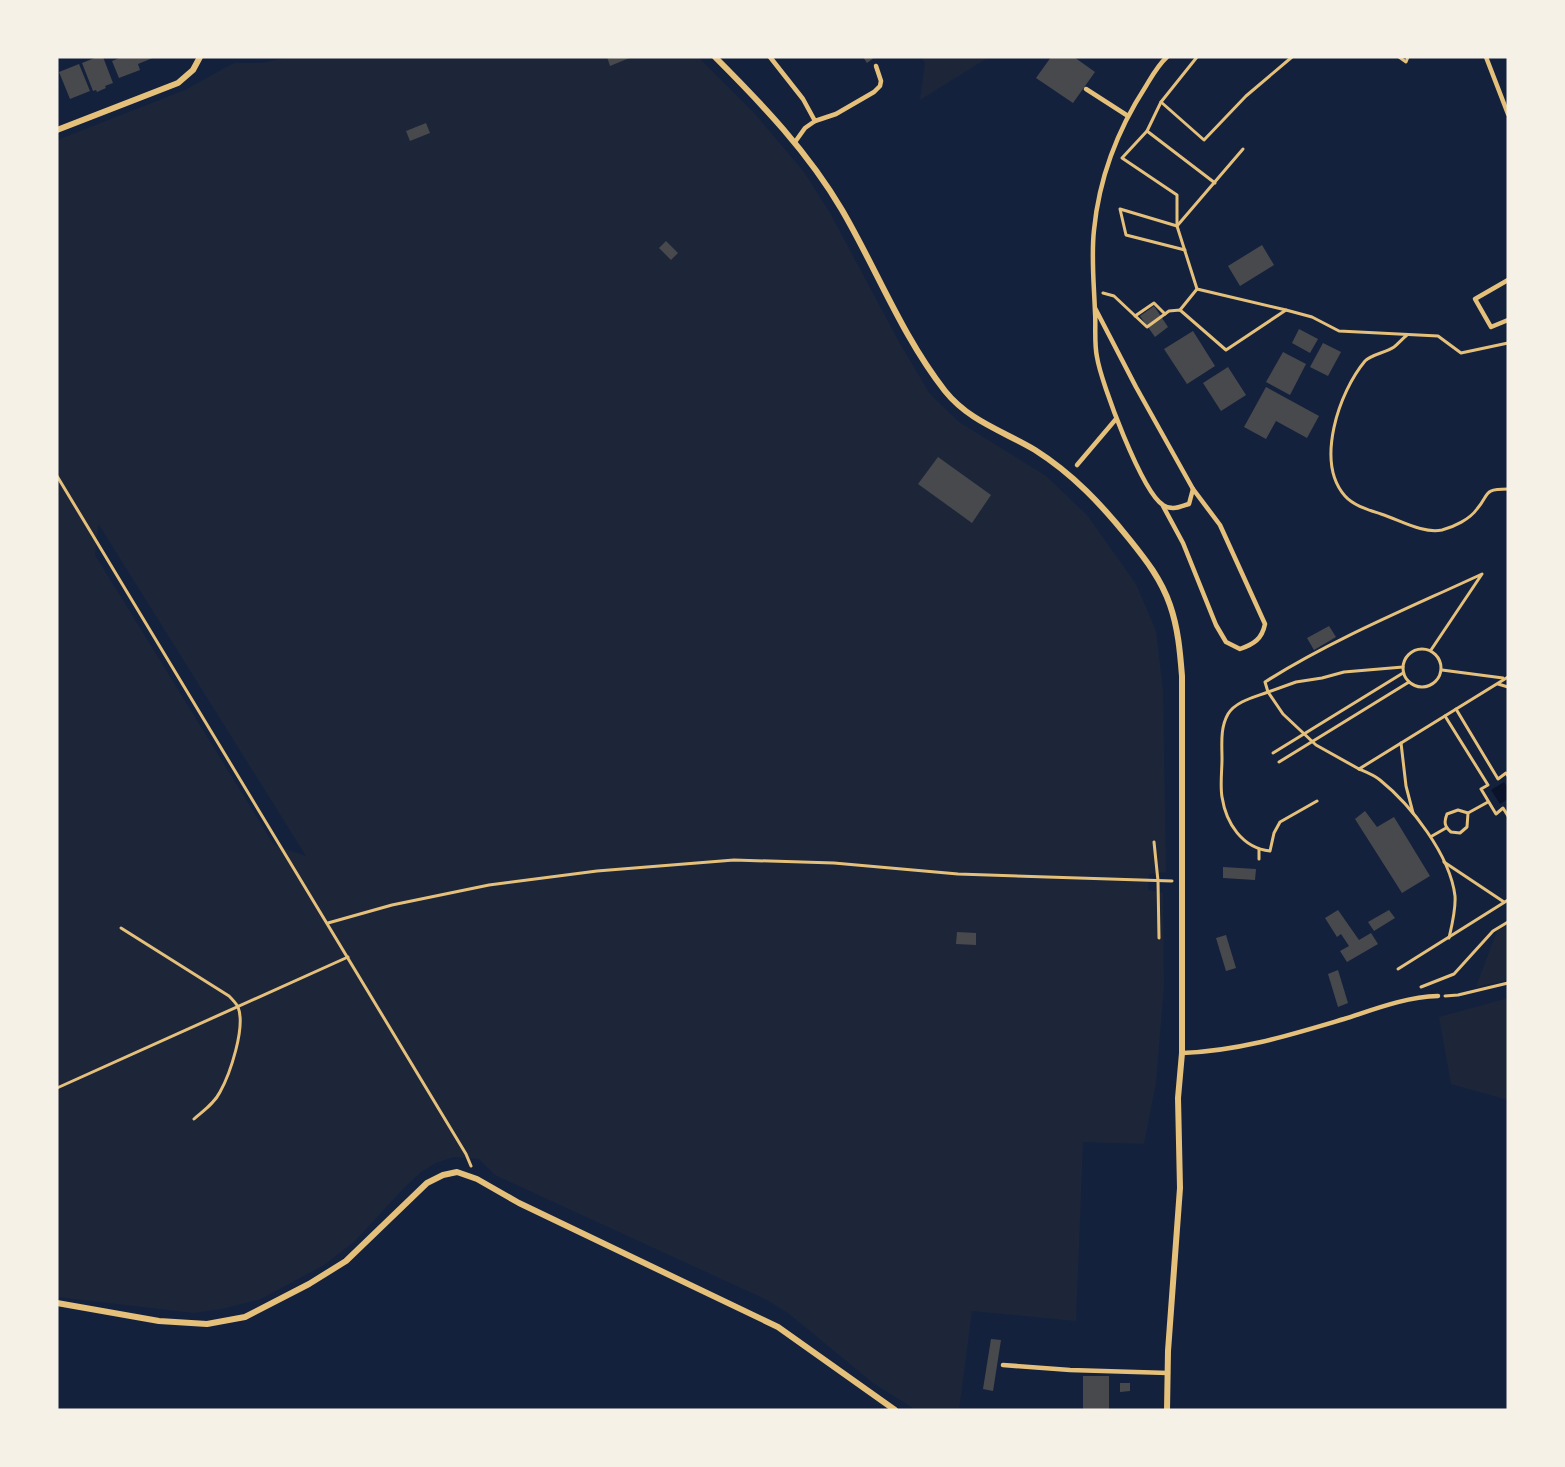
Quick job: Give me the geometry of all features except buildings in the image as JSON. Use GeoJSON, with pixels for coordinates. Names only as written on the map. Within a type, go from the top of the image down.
{"type":"FeatureCollection","features":[{"type":"Feature","properties":{"kind":"street"},"geometry":{"type":"LineString","coordinates":[[57,129],[177,83],[193,70],[200,57]]}},
{"type":"Feature","properties":{"kind":"street"},"geometry":{"type":"LineString","coordinates":[[715,57],[758,100],[816,169],[842,209],[912,342],[956,404],[973,418],[1051,460],[1077,482],[1107,511],[1156,573],[1170,604],[1179,637],[1182,676],[1182,1053],[1178,1098],[1180,1188],[1167,1410]]}},
{"type":"Feature","properties":{"kind":"street"},"geometry":{"type":"LineString","coordinates":[[57,1303],[171,1322],[207,1324],[245,1317],[309,1284],[346,1261],[427,1183],[443,1175],[457,1172],[477,1179],[519,1203],[778,1327],[895,1410]]}},
{"type":"Feature","properties":{"kind":"lane"},"geometry":{"type":"LineString","coordinates":[[770,57],[803,99],[814,121]]}},
{"type":"Feature","properties":{"kind":"lane"},"geometry":{"type":"LineString","coordinates":[[1095,308],[1193,489],[1220,525],[1265,624],[1263,634],[1257,642],[1240,649],[1226,642],[1216,625],[1183,543],[1162,505],[1152,494],[1116,419],[1097,357],[1092,266],[1095,222],[1109,159],[1128,116],[1160,63],[1167,57]]}},
{"type":"Feature","properties":{"kind":"lane"},"geometry":{"type":"LineString","coordinates":[[1486,57],[1508,114]]}},
{"type":"Feature","properties":{"kind":"lane"},"geometry":{"type":"LineString","coordinates":[[795,142],[805,128],[814,121],[836,114],[874,92],[880,86],[881,81],[876,66]]}},
{"type":"Feature","properties":{"kind":"lane"},"geometry":{"type":"LineString","coordinates":[[1086,89],[1128,116]]}},
{"type":"Feature","properties":{"kind":"lane"},"geometry":{"type":"LineString","coordinates":[[1508,280],[1475,300],[1491,327],[1508,320]]}},
{"type":"Feature","properties":{"kind":"lane"},"geometry":{"type":"LineString","coordinates":[[1077,465],[1116,419]]}},
{"type":"Feature","properties":{"kind":"lane"},"geometry":{"type":"LineString","coordinates":[[1162,505],[1173,509],[1188,504],[1193,489]]}},
{"type":"Feature","properties":{"kind":"lane"},"geometry":{"type":"LineString","coordinates":[[1182,1053],[1240,1048],[1393,1003],[1438,996]]}},
{"type":"Feature","properties":{"kind":"lane"},"geometry":{"type":"LineString","coordinates":[[1003,1365],[1168,1373]]}},
{"type":"Feature","properties":{"kind":"path"},"geometry":{"type":"LineString","coordinates":[[1197,57],[1161,102],[1147,131],[1122,158],[1177,195],[1177,226],[1197,289]]}},
{"type":"Feature","properties":{"kind":"path"},"geometry":{"type":"LineString","coordinates":[[1161,102],[1204,140],[1246,96],[1292,57]]}},
{"type":"Feature","properties":{"kind":"path"},"geometry":{"type":"LineString","coordinates":[[1400,57],[1406,62],[1408,57]]}},
{"type":"Feature","properties":{"kind":"path"},"geometry":{"type":"LineString","coordinates":[[1147,131],[1215,183]]}},
{"type":"Feature","properties":{"kind":"path"},"geometry":{"type":"LineString","coordinates":[[1177,226],[1243,149]]}},
{"type":"Feature","properties":{"kind":"path"},"geometry":{"type":"LineString","coordinates":[[1177,226],[1120,210],[1126,236],[1185,250]]}},
{"type":"Feature","properties":{"kind":"path"},"geometry":{"type":"LineString","coordinates":[[1094,291],[1114,296],[1147,327],[1169,311],[1180,310],[1197,289]]}},
{"type":"Feature","properties":{"kind":"path"},"geometry":{"type":"LineString","coordinates":[[1197,289],[1286,309],[1312,317],[1339,331],[1438,336],[1461,353],[1508,344]]}},
{"type":"Feature","properties":{"kind":"path"},"geometry":{"type":"LineString","coordinates":[[1135,316],[1154,303],[1163,315]]}},
{"type":"Feature","properties":{"kind":"path"},"geometry":{"type":"LineString","coordinates":[[1180,310],[1226,350],[1286,309]]}},
{"type":"Feature","properties":{"kind":"path"},"geometry":{"type":"LineString","coordinates":[[1407,334],[1393,348],[1367,359],[1344,394],[1332,430],[1332,470],[1345,496],[1359,506],[1422,529],[1442,530],[1468,518],[1479,508],[1484,495],[1496,489],[1508,489]]}},
{"type":"Feature","properties":{"kind":"path"},"geometry":{"type":"LineString","coordinates":[[57,476],[328,923],[466,1154],[477,1179]]}},
{"type":"Feature","properties":{"kind":"path"},"geometry":{"type":"LineString","coordinates":[[1431,650],[1482,574],[1326,647],[1265,682],[1268,692],[1283,714],[1312,742],[1379,778],[1414,814],[1443,861],[1455,897],[1449,938]]}},
{"type":"Feature","properties":{"kind":"path"},"geometry":{"type":"LineString","coordinates":[[1417,649],[1431,650],[1441,661],[1442,670],[1437,681],[1429,686],[1417,687],[1409,682],[1403,673],[1403,667],[1407,655],[1417,649]]}},
{"type":"Feature","properties":{"kind":"path"},"geometry":{"type":"LineString","coordinates":[[1317,801],[1280,822],[1274,833],[1270,851],[1259,849],[1242,840],[1228,819],[1221,795],[1221,738],[1229,713],[1237,705],[1296,682],[1344,672],[1403,667]]}},
{"type":"Feature","properties":{"kind":"path"},"geometry":{"type":"LineString","coordinates":[[1442,670],[1506,678]]}},
{"type":"Feature","properties":{"kind":"path"},"geometry":{"type":"LineString","coordinates":[[1273,753],[1403,673]]}},
{"type":"Feature","properties":{"kind":"path"},"geometry":{"type":"LineString","coordinates":[[1359,769],[1506,678]]}},
{"type":"Feature","properties":{"kind":"path"},"geometry":{"type":"LineString","coordinates":[[1279,762],[1409,682]]}},
{"type":"Feature","properties":{"kind":"path"},"geometry":{"type":"LineString","coordinates":[[1497,684],[1508,687]]}},
{"type":"Feature","properties":{"kind":"path"},"geometry":{"type":"LineString","coordinates":[[1456,709],[1498,779],[1506,773],[1508,776]]}},
{"type":"Feature","properties":{"kind":"path"},"geometry":{"type":"LineString","coordinates":[[1445,716],[1488,785],[1481,789],[1488,802],[1496,814],[1503,808],[1508,816]]}},
{"type":"Feature","properties":{"kind":"path"},"geometry":{"type":"LineString","coordinates":[[1401,743],[1406,786],[1414,814]]}},
{"type":"Feature","properties":{"kind":"path"},"geometry":{"type":"LineString","coordinates":[[1468,813],[1467,827],[1460,833],[1451,832],[1446,828],[1444,821],[1447,814],[1458,810],[1468,813],[1488,802]]}},
{"type":"Feature","properties":{"kind":"path"},"geometry":{"type":"LineString","coordinates":[[1432,836],[1446,828]]}},
{"type":"Feature","properties":{"kind":"path"},"geometry":{"type":"LineString","coordinates":[[1154,842],[1158,881],[1159,938]]}},
{"type":"Feature","properties":{"kind":"path"},"geometry":{"type":"LineString","coordinates":[[1259,849],[1259,859]]}},
{"type":"Feature","properties":{"kind":"path"},"geometry":{"type":"LineString","coordinates":[[328,923],[392,905],[489,885],[597,871],[734,860],[834,863],[958,874],[1181,881]]}},
{"type":"Feature","properties":{"kind":"path"},"geometry":{"type":"LineString","coordinates":[[1398,969],[1506,901],[1443,861]]}},
{"type":"Feature","properties":{"kind":"path"},"geometry":{"type":"LineString","coordinates":[[1413,990],[1454,974],[1492,931],[1508,922]]}},
{"type":"Feature","properties":{"kind":"path"},"geometry":{"type":"LineString","coordinates":[[122,928],[229,996],[238,1006],[241,1024],[239,1040],[220,1093],[194,1119]]}},
{"type":"Feature","properties":{"kind":"path"},"geometry":{"type":"LineString","coordinates":[[57,1088],[348,957]]}},
{"type":"Feature","properties":{"kind":"path"},"geometry":{"type":"LineString","coordinates":[[1438,996],[1458,995],[1508,983]]}},
{"type":"Feature","properties":{"kind":"shaded area"},"geometry":{"type":"Polygon","coordinates":[[[290,57],[698,57],[756,115],[804,172],[830,213],[899,342],[930,394],[959,422],[1046,476],[1087,515],[1136,584],[1156,631],[1163,691],[1166,872],[1149,874],[1148,890],[1163,893],[1164,986],[1156,1083],[1144,1144],[1083,1142],[1076,1321],[972,1311],[959,1410],[916,1410],[873,1383],[788,1313],[767,1300],[495,1175],[479,1159],[454,1157],[436,1163],[421,1172],[354,1242],[324,1265],[261,1299],[222,1309],[193,1313],[57,1297],[57,140],[185,90],[234,63],[262,63],[290,57]],[[99,525],[95,555],[274,845],[306,856],[99,525]]]}},
{"type":"Feature","properties":{"kind":"shaded area"},"geometry":{"type":"Polygon","coordinates":[[[921,57],[989,57],[920,100],[925,63],[921,57]]]}},
{"type":"Feature","properties":{"kind":"shaded area"},"geometry":{"type":"Polygon","coordinates":[[[1504,782],[1508,788],[1508,799],[1500,804],[1491,790],[1504,782]]]}},
{"type":"Feature","properties":{"kind":"shaded area"},"geometry":{"type":"Polygon","coordinates":[[[1508,925],[1508,980],[1476,987],[1497,931],[1508,925]]]}},
{"type":"Feature","properties":{"kind":"shaded area"},"geometry":{"type":"Polygon","coordinates":[[[1508,998],[1508,1100],[1451,1084],[1439,1017],[1508,998]]]}}]}
